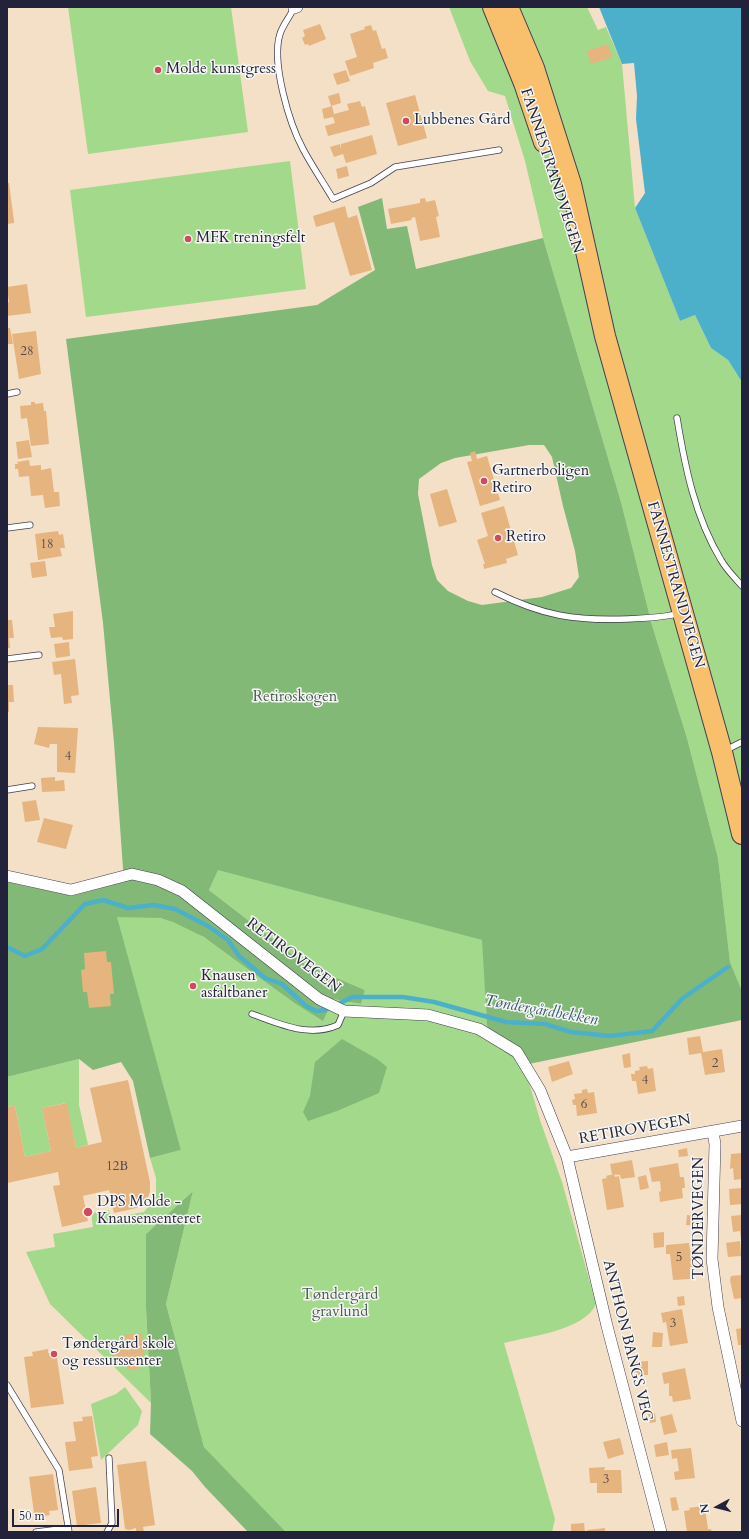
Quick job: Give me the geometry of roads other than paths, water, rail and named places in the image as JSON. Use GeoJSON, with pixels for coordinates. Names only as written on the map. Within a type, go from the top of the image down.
{"type":"FeatureCollection","features":[{"type":"Feature","properties":{"kind":"highway","name":"FANNESTRANDVEGEN"},"geometry":{"type":"LineString","coordinates":[[492,7],[524,83],[605,336]]}},
{"type":"Feature","properties":{"kind":"highway","name":"FANNESTRANDVEGEN"},"geometry":{"type":"LineString","coordinates":[[508,7],[534,68],[571,184],[605,336],[722,752],[742,834]]}},
{"type":"Feature","properties":{"kind":"street","name":"RETIROVEGEN"},"geometry":{"type":"LineString","coordinates":[[7,876],[71,890],[132,874],[158,880],[182,891],[320,999],[344,1011],[428,1015],[479,1029],[517,1052],[540,1090],[567,1157],[742,1126]]}},
{"type":"Feature","properties":{"kind":"street","name":"TØNDERVEGEN"},"geometry":{"type":"LineString","coordinates":[[714,1132],[712,1259],[718,1307],[742,1421]]}},
{"type":"Feature","properties":{"kind":"street","name":"ANTHON BANGS VEG"},"geometry":{"type":"LineString","coordinates":[[567,1157],[607,1326],[661,1532]]}},
{"type":"Feature","properties":{"kind":"lane"},"geometry":{"type":"LineString","coordinates":[[295,7],[280,33],[277,54],[279,75],[292,125],[302,148],[332,199],[371,183],[394,167],[499,150]]}},
{"type":"Feature","properties":{"kind":"lane"},"geometry":{"type":"LineString","coordinates":[[7,394],[18,392]]}},
{"type":"Feature","properties":{"kind":"lane"},"geometry":{"type":"LineString","coordinates":[[677,418],[686,473],[701,517],[721,560],[742,586]]}},
{"type":"Feature","properties":{"kind":"lane"},"geometry":{"type":"LineString","coordinates":[[7,528],[30,525]]}},
{"type":"Feature","properties":{"kind":"lane"},"geometry":{"type":"LineString","coordinates":[[495,592],[530,608],[565,617],[586,619],[654,618],[682,613]]}},
{"type":"Feature","properties":{"kind":"lane"},"geometry":{"type":"LineString","coordinates":[[7,659],[39,655]]}},
{"type":"Feature","properties":{"kind":"lane"},"geometry":{"type":"LineString","coordinates":[[722,752],[742,742]]}},
{"type":"Feature","properties":{"kind":"lane"},"geometry":{"type":"LineString","coordinates":[[7,790],[32,786]]}},
{"type":"Feature","properties":{"kind":"lane"},"geometry":{"type":"LineString","coordinates":[[252,1014],[293,1029],[304,1030],[338,1025],[344,1011]]}},
{"type":"Feature","properties":{"kind":"lane"},"geometry":{"type":"LineString","coordinates":[[7,1385],[59,1470],[68,1530],[36,1532]]}},
{"type":"Feature","properties":{"kind":"lane"},"geometry":{"type":"LineString","coordinates":[[107,1532],[112,1523],[109,1458]]}},
{"type":"Feature","properties":{"kind":"water"},"geometry":{"type":"Polygon","coordinates":[[[599,7],[742,7],[742,382],[728,360],[711,348],[695,315],[680,321],[635,208],[645,193],[636,119],[637,96],[634,63],[622,64],[599,7]]]}},
{"type":"Feature","properties":{"kind":"waterway","name":"Tøndergårdbekken"},"geometry":{"type":"LineString","coordinates":[[7,947],[25,956],[42,949],[85,904],[103,900],[128,908],[154,905],[175,909],[208,926],[228,940],[239,956],[265,978],[282,984],[306,1006],[316,1011],[325,1010],[353,997],[403,997],[434,1002],[506,1022],[545,1024],[571,1032],[610,1036],[652,1031],[683,998],[728,967]]}},
{"type":"Feature","properties":{"kind":"place","name":"Molde kunstgress"},"geometry":{"type":"Point","coordinates":[158,70]}},
{"type":"Feature","properties":{"kind":"place","name":"Lubbenes Gård"},"geometry":{"type":"Point","coordinates":[406,121]}},
{"type":"Feature","properties":{"kind":"place","name":"MFK treningsfelt"},"geometry":{"type":"Point","coordinates":[188,239]}},
{"type":"Feature","properties":{"kind":"place","name":"Gartnerboligen Retiro"},"geometry":{"type":"Point","coordinates":[484,481]}},
{"type":"Feature","properties":{"kind":"place","name":"Retiro"},"geometry":{"type":"Point","coordinates":[498,538]}},
{"type":"Feature","properties":{"kind":"place","name":"Knausen asfaltbaner"},"geometry":{"type":"Point","coordinates":[193,986]}},
{"type":"Feature","properties":{"kind":"place","name":"DPS Molde - Knausensenteret"},"geometry":{"type":"Point","coordinates":[88,1212]}},
{"type":"Feature","properties":{"kind":"place","name":"Tøndergård skole og ressurssenter"},"geometry":{"type":"Point","coordinates":[54,1354]}},
{"type":"Feature","properties":{"kind":"park label","name":"Retiroskogen"},"geometry":{"type":"Point","coordinates":[295,698]}},
{"type":"Feature","properties":{"kind":"park label","name":"Tøndergård gravlund"},"geometry":{"type":"Point","coordinates":[340,1304]}}]}
